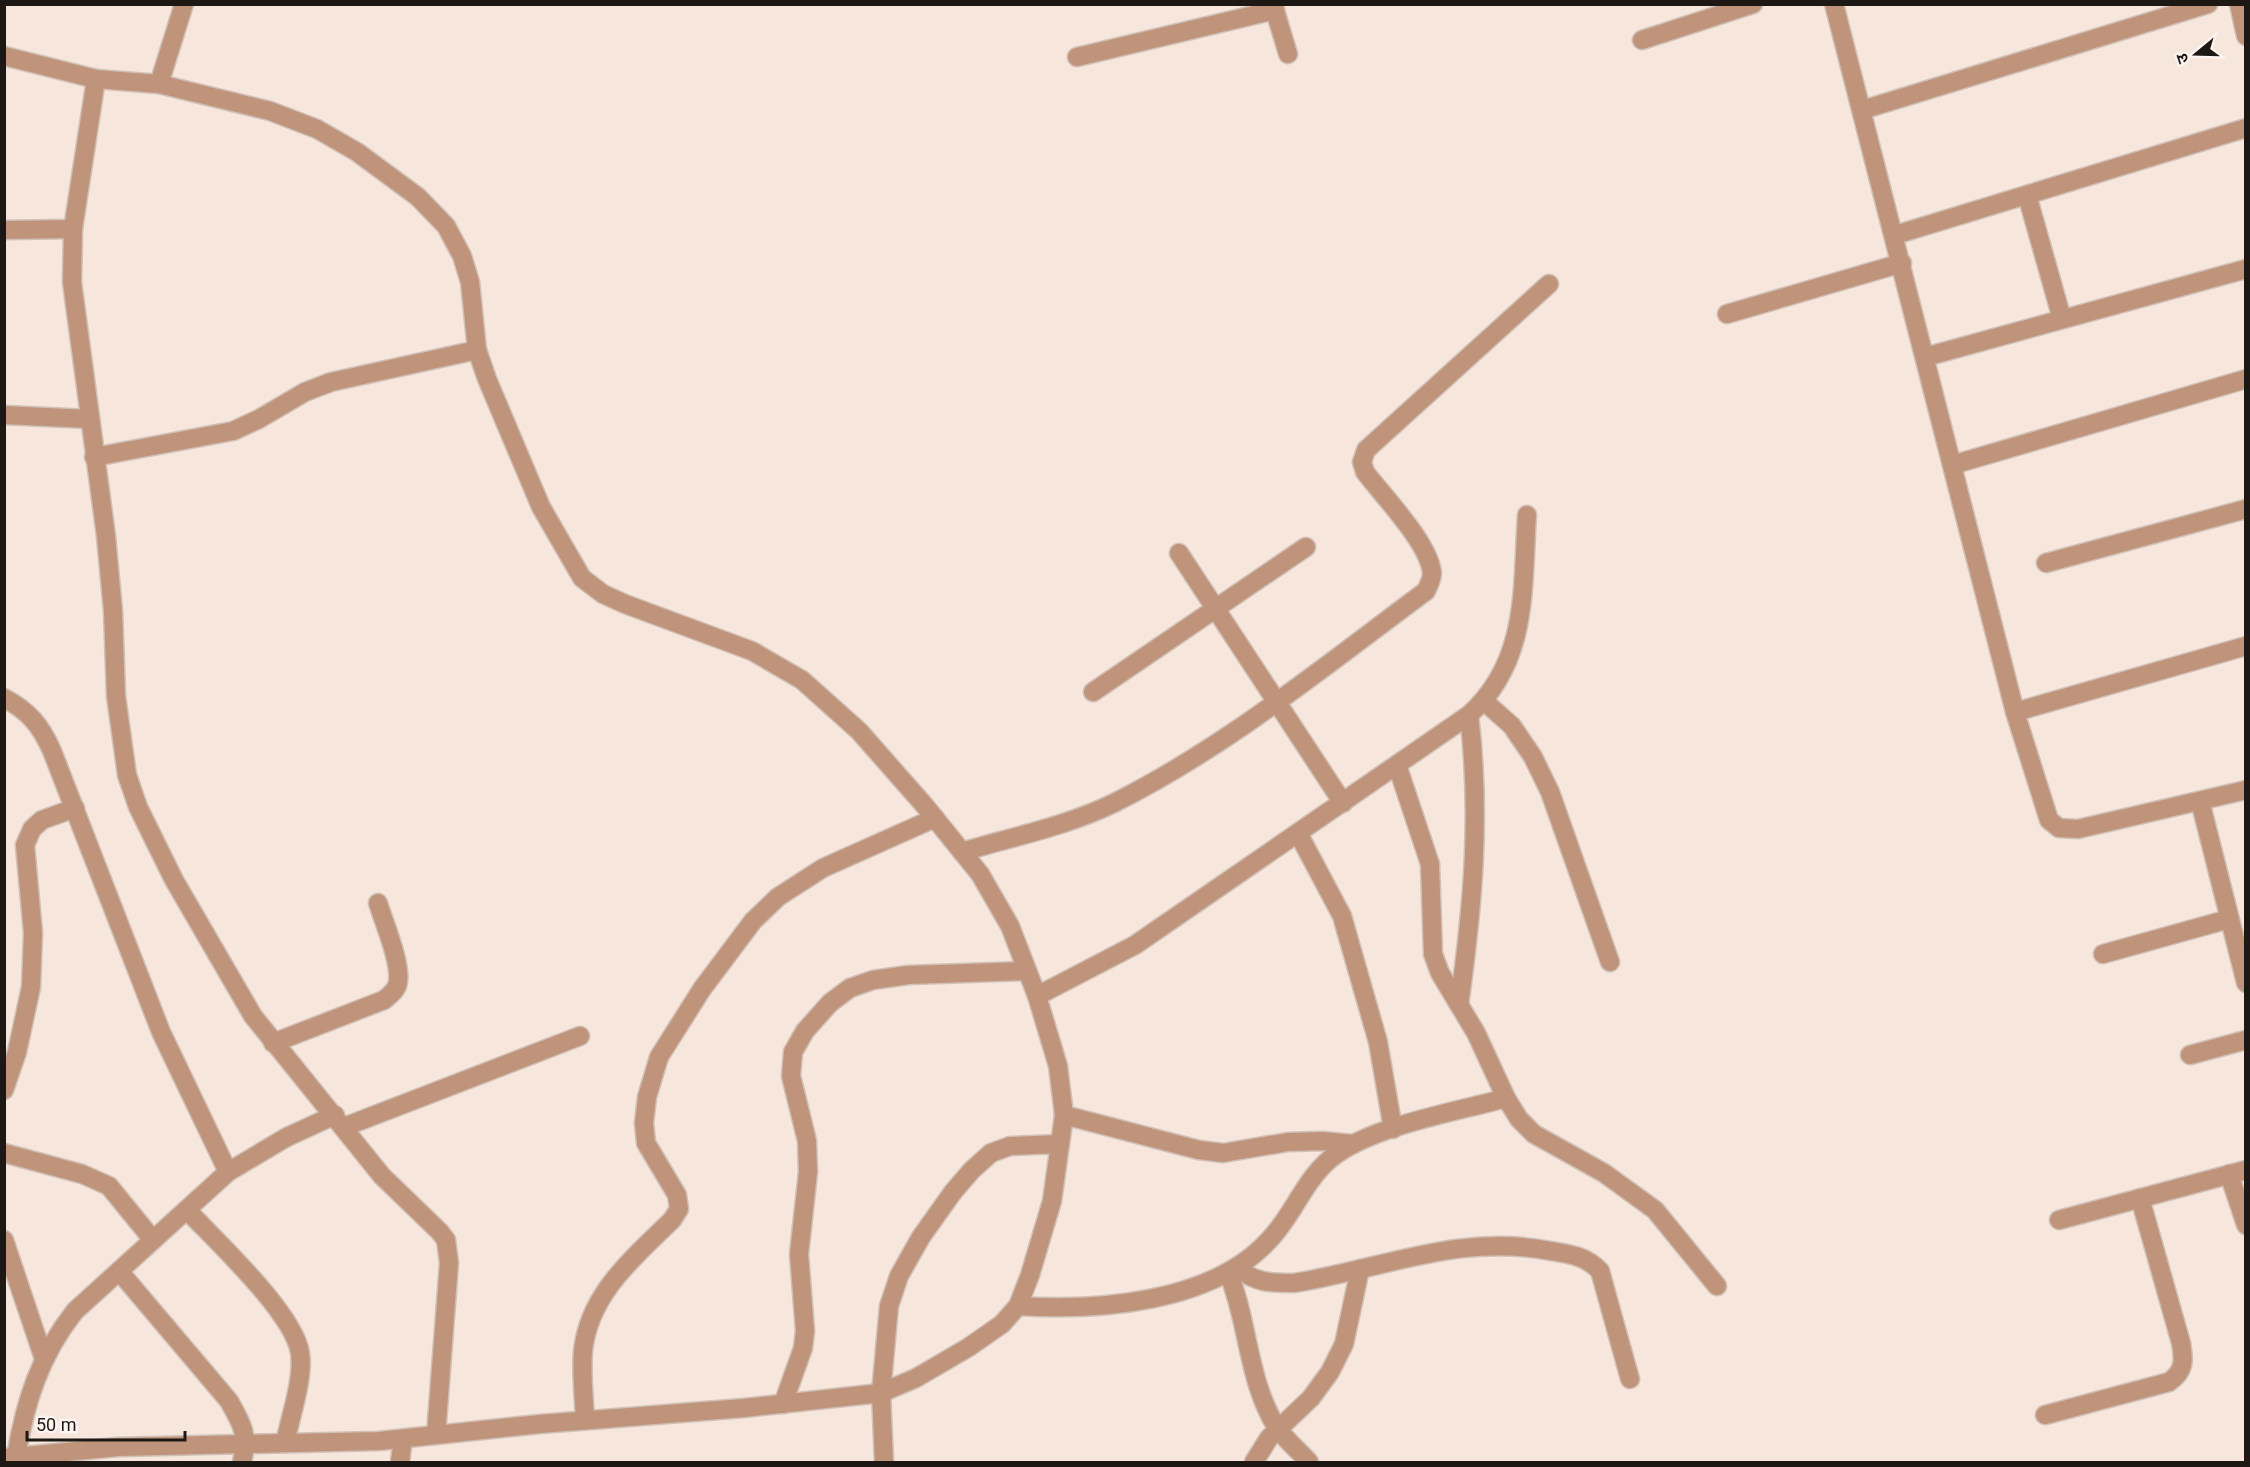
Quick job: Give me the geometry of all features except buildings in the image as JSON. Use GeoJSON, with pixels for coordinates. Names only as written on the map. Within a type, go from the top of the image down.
{"type":"FeatureCollection","features":[{"type":"Feature","properties":{"kind":"street"},"geometry":{"type":"LineString","coordinates":[[159,84],[184,4]]}},
{"type":"Feature","properties":{"kind":"street"},"geometry":{"type":"LineString","coordinates":[[1642,40],[1753,4]]}},
{"type":"Feature","properties":{"kind":"street"},"geometry":{"type":"LineString","coordinates":[[1834,4],[1895,235],[2015,712],[2049,820],[2059,828],[2078,829],[2246,790]]}},
{"type":"Feature","properties":{"kind":"street"},"geometry":{"type":"LineString","coordinates":[[1862,110],[2208,4]]}},
{"type":"Feature","properties":{"kind":"street"},"geometry":{"type":"LineString","coordinates":[[2239,4],[2246,36]]}},
{"type":"Feature","properties":{"kind":"street"},"geometry":{"type":"LineString","coordinates":[[1077,57],[1274,7],[1288,54]]}},
{"type":"Feature","properties":{"kind":"street"},"geometry":{"type":"LineString","coordinates":[[4,56],[96,79],[159,84],[270,111],[318,129],[357,152],[418,196],[446,226],[462,256],[470,282],[477,350],[541,507],[582,578],[603,594],[625,604],[752,651],[802,680],[859,731],[935,818],[980,874],[1010,926],[1037,996],[1058,1066],[1064,1114],[1052,1201],[1030,1275],[1018,1306],[1002,1324],[969,1347],[916,1378],[881,1393],[403,1439],[118,1447],[10,1457],[44,1359],[55,1336],[75,1311],[228,1173],[287,1137],[340,1121],[580,1036]]}},
{"type":"Feature","properties":{"kind":"street"},"geometry":{"type":"LineString","coordinates":[[96,79],[73,229],[72,282],[106,536],[113,611],[116,696],[127,775],[138,807],[174,880],[253,1016],[273,1043],[340,1121],[382,1176],[446,1240],[449,1263],[436,1435]]}},
{"type":"Feature","properties":{"kind":"street"},"geometry":{"type":"LineString","coordinates":[[1895,235],[2246,129]]}},
{"type":"Feature","properties":{"kind":"street"},"geometry":{"type":"LineString","coordinates":[[2027,195],[2062,319]]}},
{"type":"Feature","properties":{"kind":"street"},"geometry":{"type":"LineString","coordinates":[[4,230],[73,229]]}},
{"type":"Feature","properties":{"kind":"street"},"geometry":{"type":"LineString","coordinates":[[1727,314],[1902,263]]}},
{"type":"Feature","properties":{"kind":"street"},"geometry":{"type":"LineString","coordinates":[[1925,357],[2246,269]]}},
{"type":"Feature","properties":{"kind":"street"},"geometry":{"type":"LineString","coordinates":[[962,852],[1062,822],[1112,804],[1166,775],[1276,702],[1426,591],[1432,576],[1429,560],[1421,545],[1365,472],[1362,462],[1366,450],[1549,284]]}},
{"type":"Feature","properties":{"kind":"street"},"geometry":{"type":"LineString","coordinates":[[94,458],[233,431],[260,419],[305,392],[331,382],[477,350]]}},
{"type":"Feature","properties":{"kind":"street"},"geometry":{"type":"LineString","coordinates":[[1952,465],[2246,379]]}},
{"type":"Feature","properties":{"kind":"street"},"geometry":{"type":"LineString","coordinates":[[4,415],[89,419]]}},
{"type":"Feature","properties":{"kind":"street"},"geometry":{"type":"LineString","coordinates":[[2046,563],[2246,509]]}},
{"type":"Feature","properties":{"kind":"street"},"geometry":{"type":"LineString","coordinates":[[1037,996],[1135,945],[1469,715],[1484,701],[1509,663],[1520,624],[1527,515]]}},
{"type":"Feature","properties":{"kind":"street"},"geometry":{"type":"LineString","coordinates":[[1093,692],[1306,548]]}},
{"type":"Feature","properties":{"kind":"street"},"geometry":{"type":"LineString","coordinates":[[1179,553],[1342,803]]}},
{"type":"Feature","properties":{"kind":"street"},"geometry":{"type":"LineString","coordinates":[[2015,712],[2246,646]]}},
{"type":"Feature","properties":{"kind":"street"},"geometry":{"type":"LineString","coordinates":[[4,698],[28,712],[42,729],[75,807],[161,1032],[228,1173]]}},
{"type":"Feature","properties":{"kind":"street"},"geometry":{"type":"LineString","coordinates":[[1484,701],[1512,726],[1533,756],[1550,792],[1610,962]]}},
{"type":"Feature","properties":{"kind":"street"},"geometry":{"type":"LineString","coordinates":[[1459,1005],[1472,911],[1477,821],[1469,715]]}},
{"type":"Feature","properties":{"kind":"street"},"geometry":{"type":"LineString","coordinates":[[1396,765],[1430,864],[1433,954],[1440,973],[1476,1033],[1506,1098],[1519,1119],[1534,1134],[1604,1173],[1655,1210],[1718,1286]]}},
{"type":"Feature","properties":{"kind":"street"},"geometry":{"type":"LineString","coordinates":[[2200,801],[2246,983]]}},
{"type":"Feature","properties":{"kind":"street"},"geometry":{"type":"LineString","coordinates":[[4,1090],[17,1052],[31,987],[33,933],[25,845],[32,829],[42,820],[75,807]]}},
{"type":"Feature","properties":{"kind":"street"},"geometry":{"type":"LineString","coordinates":[[585,1420],[583,1352],[589,1320],[602,1292],[672,1220],[679,1209],[677,1195],[646,1143],[644,1123],[647,1097],[659,1057],[702,989],[753,921],[778,897],[823,868],[935,818]]}},
{"type":"Feature","properties":{"kind":"street"},"geometry":{"type":"LineString","coordinates":[[1298,834],[1342,916],[1377,1042],[1393,1129]]}},
{"type":"Feature","properties":{"kind":"street"},"geometry":{"type":"LineString","coordinates":[[273,1043],[384,1000],[393,993],[398,982],[396,964],[378,903]]}},
{"type":"Feature","properties":{"kind":"street"},"geometry":{"type":"LineString","coordinates":[[2103,954],[2229,919]]}},
{"type":"Feature","properties":{"kind":"street"},"geometry":{"type":"LineString","coordinates":[[783,1404],[803,1348],[805,1331],[799,1254],[808,1173],[807,1142],[791,1076],[793,1052],[805,1031],[830,1003],[850,988],[873,980],[908,975],[1027,971]]}},
{"type":"Feature","properties":{"kind":"street"},"geometry":{"type":"LineString","coordinates":[[2190,1055],[2246,1040]]}},
{"type":"Feature","properties":{"kind":"street"},"geometry":{"type":"LineString","coordinates":[[1018,1306],[1055,1308],[1107,1305],[1179,1292],[1233,1270],[1272,1238],[1312,1177],[1330,1159],[1353,1144],[1393,1129],[1506,1098]]}},
{"type":"Feature","properties":{"kind":"street"},"geometry":{"type":"LineString","coordinates":[[1064,1114],[1199,1150],[1223,1153],[1288,1143],[1322,1141],[1353,1144]]}},
{"type":"Feature","properties":{"kind":"street"},"geometry":{"type":"LineString","coordinates":[[884,1462],[881,1393],[889,1306],[899,1276],[921,1237],[952,1192],[991,1153],[1010,1146],[1060,1144]]}},
{"type":"Feature","properties":{"kind":"street"},"geometry":{"type":"LineString","coordinates":[[4,1153],[82,1174],[109,1186],[153,1240]]}},
{"type":"Feature","properties":{"kind":"street"},"geometry":{"type":"LineString","coordinates":[[2059,1220],[2237,1172],[2246,1225]]}},
{"type":"Feature","properties":{"kind":"street"},"geometry":{"type":"LineString","coordinates":[[2045,1415],[2169,1382],[2178,1376],[2184,1363],[2181,1343],[2140,1198]]}},
{"type":"Feature","properties":{"kind":"street"},"geometry":{"type":"LineString","coordinates":[[187,1210],[279,1311],[293,1332],[300,1351],[301,1366],[285,1443]]}},
{"type":"Feature","properties":{"kind":"street"},"geometry":{"type":"LineString","coordinates":[[4,1240],[44,1359]]}},
{"type":"Feature","properties":{"kind":"street"},"geometry":{"type":"LineString","coordinates":[[1233,1270],[1249,1278],[1268,1283],[1294,1283],[1449,1248],[1483,1244],[1525,1246],[1578,1256],[1590,1261],[1600,1271],[1630,1379]]}},
{"type":"Feature","properties":{"kind":"street"},"geometry":{"type":"LineString","coordinates":[[1254,1462],[1269,1438],[1311,1398],[1330,1372],[1344,1344],[1360,1269]]}},
{"type":"Feature","properties":{"kind":"street"},"geometry":{"type":"LineString","coordinates":[[1233,1270],[1251,1365],[1265,1404],[1278,1429],[1309,1462]]}},
{"type":"Feature","properties":{"kind":"street"},"geometry":{"type":"LineString","coordinates":[[119,1271],[229,1401],[242,1424],[247,1444],[242,1462]]}},
{"type":"Feature","properties":{"kind":"street"},"geometry":{"type":"LineString","coordinates":[[400,1462],[403,1439]]}}]}
